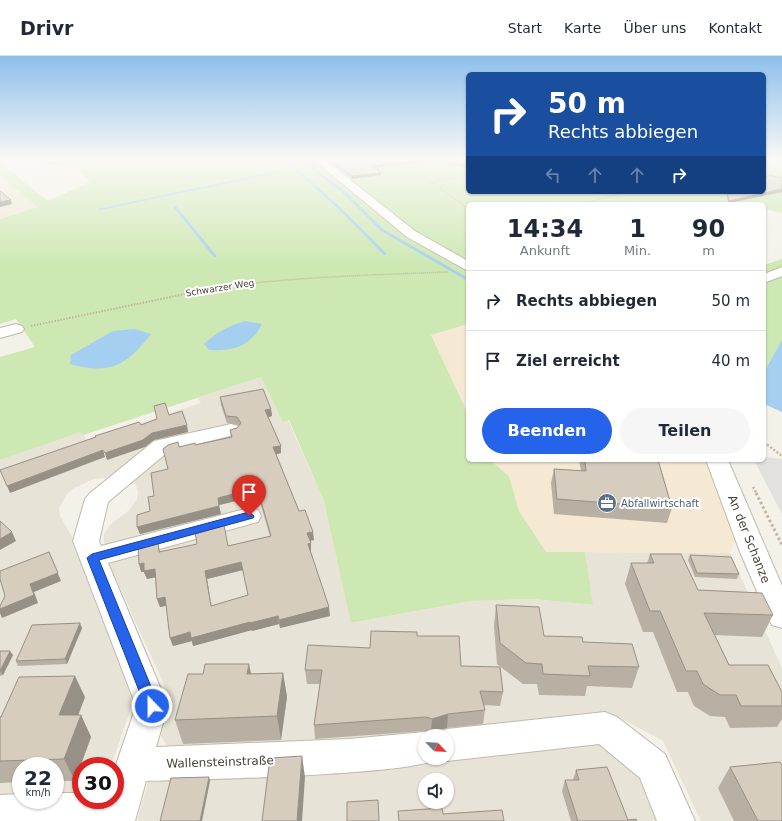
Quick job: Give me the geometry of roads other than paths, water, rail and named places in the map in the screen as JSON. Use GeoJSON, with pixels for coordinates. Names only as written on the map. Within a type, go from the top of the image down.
{"type":"FeatureCollection","features":[{"type":"Feature","properties":{"kind":"street"},"geometry":{"type":"LineString","coordinates":[[363,196],[411,234],[466,266]]}},
{"type":"Feature","properties":{"kind":"street"},"geometry":{"type":"LineString","coordinates":[[766,278],[782,271]]}},
{"type":"Feature","properties":{"kind":"street"},"geometry":{"type":"LineString","coordinates":[[0,333],[16,329]]}},
{"type":"Feature","properties":{"kind":"street"},"geometry":{"type":"LineString","coordinates":[[0,812],[118,816],[152,706],[86,540],[97,499],[162,446],[231,430]]}},
{"type":"Feature","properties":{"kind":"street","name":"An der Schanze"},"geometry":{"type":"LineString","coordinates":[[718,462],[753,552],[782,618]]}},
{"type":"Feature","properties":{"kind":"street"},"geometry":{"type":"LineString","coordinates":[[92,558],[249,516]]}},
{"type":"Feature","properties":{"kind":"street"},"geometry":{"type":"LineString","coordinates":[[454,744],[605,728],[653,766],[676,821]]}},
{"type":"Feature","properties":{"kind":"street","name":"Wallensteinstraße"},"geometry":{"type":"LineString","coordinates":[[134,765],[349,756],[418,749]]}},
{"type":"Feature","properties":{"kind":"water"},"geometry":{"type":"Polygon","coordinates":[[[245,321],[262,324],[258,332],[252,338],[240,346],[226,350],[209,350],[204,344],[223,330],[245,321]]]}},
{"type":"Feature","properties":{"kind":"water"},"geometry":{"type":"Polygon","coordinates":[[[135,329],[151,334],[133,354],[116,365],[107,368],[96,368],[70,364],[71,355],[113,331],[135,329]]]}},
{"type":"Feature","properties":{"kind":"water"},"geometry":{"type":"Polygon","coordinates":[[[782,340],[782,412],[766,405],[766,368],[782,340]]]}},
{"type":"Feature","properties":{"kind":"waterway"},"geometry":{"type":"LineString","coordinates":[[100,209],[164,196]]}},
{"type":"Feature","properties":{"kind":"waterway"},"geometry":{"type":"LineString","coordinates":[[325,196],[385,254]]}},
{"type":"Feature","properties":{"kind":"waterway"},"geometry":{"type":"LineString","coordinates":[[348,196],[382,230],[466,279]]}},
{"type":"Feature","properties":{"kind":"waterway"},"geometry":{"type":"LineString","coordinates":[[175,207],[215,256]]}},
{"type":"Feature","properties":{"kind":"place","name":"Abfallwirtschaft"},"geometry":{"type":"Point","coordinates":[607,503]}}]}
